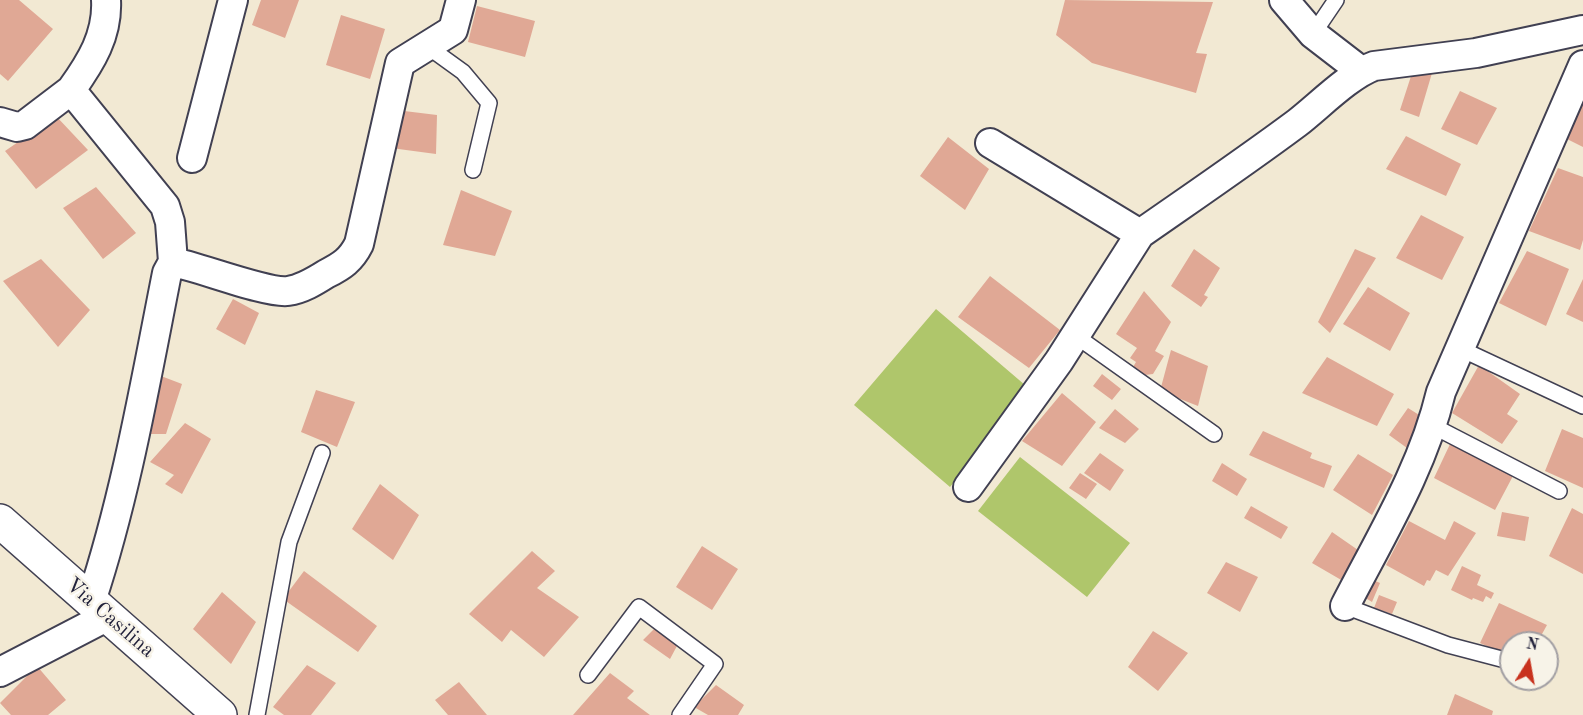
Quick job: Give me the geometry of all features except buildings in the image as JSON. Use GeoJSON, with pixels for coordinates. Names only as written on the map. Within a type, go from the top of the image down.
{"type":"FeatureCollection","features":[{"type":"Feature","properties":{"kind":"main road","name":"Via Casilina"},"geometry":{"type":"LineString","coordinates":[[2,527],[220,715]]}},
{"type":"Feature","properties":{"kind":"street"},"geometry":{"type":"LineString","coordinates":[[0,122],[17,127],[26,125],[71,90],[99,44],[107,20],[106,0]]}},
{"type":"Feature","properties":{"kind":"street"},"geometry":{"type":"LineString","coordinates":[[192,158],[233,0]]}},
{"type":"Feature","properties":{"kind":"street"},"geometry":{"type":"LineString","coordinates":[[173,262],[202,268],[276,292],[290,291],[314,281],[352,259],[358,244],[400,63],[453,30],[461,0]]}},
{"type":"Feature","properties":{"kind":"street"},"geometry":{"type":"LineString","coordinates":[[1284,0],[1312,34],[1361,71]]}},
{"type":"Feature","properties":{"kind":"street"},"geometry":{"type":"LineString","coordinates":[[968,487],[1076,336],[1140,234],[1256,153],[1335,94],[1361,71],[1374,66],[1476,53],[1583,30]]}},
{"type":"Feature","properties":{"kind":"street"},"geometry":{"type":"LineString","coordinates":[[1345,606],[1420,459],[1433,426],[1441,392],[1583,65]]}},
{"type":"Feature","properties":{"kind":"street"},"geometry":{"type":"LineString","coordinates":[[0,672],[99,609],[109,549],[136,432],[166,273],[173,262],[170,222],[165,206],[71,90]]}},
{"type":"Feature","properties":{"kind":"street"},"geometry":{"type":"LineString","coordinates":[[990,143],[1140,234]]}},
{"type":"Feature","properties":{"kind":"lane"},"geometry":{"type":"LineString","coordinates":[[1312,34],[1336,0]]}},
{"type":"Feature","properties":{"kind":"lane"},"geometry":{"type":"LineString","coordinates":[[427,46],[464,72],[489,103],[473,170]]}},
{"type":"Feature","properties":{"kind":"lane"},"geometry":{"type":"LineString","coordinates":[[1076,336],[1214,434]]}},
{"type":"Feature","properties":{"kind":"lane"},"geometry":{"type":"LineString","coordinates":[[1461,349],[1583,406]]}},
{"type":"Feature","properties":{"kind":"lane"},"geometry":{"type":"LineString","coordinates":[[1433,426],[1559,491]]}},
{"type":"Feature","properties":{"kind":"lane"},"geometry":{"type":"LineString","coordinates":[[257,715],[289,542],[322,453]]}},
{"type":"Feature","properties":{"kind":"lane"},"geometry":{"type":"LineString","coordinates":[[1345,606],[1448,645],[1499,658]]}},
{"type":"Feature","properties":{"kind":"lane"},"geometry":{"type":"LineString","coordinates":[[588,675],[639,607],[715,664],[680,715]]}},
{"type":"Feature","properties":{"kind":"green space"},"geometry":{"type":"Polygon","coordinates":[[[936,309],[1032,391],[950,487],[854,405],[936,309]]]}},
{"type":"Feature","properties":{"kind":"green space"},"geometry":{"type":"Polygon","coordinates":[[[1020,457],[1130,543],[1087,597],[978,511],[1020,457]]]}}]}
